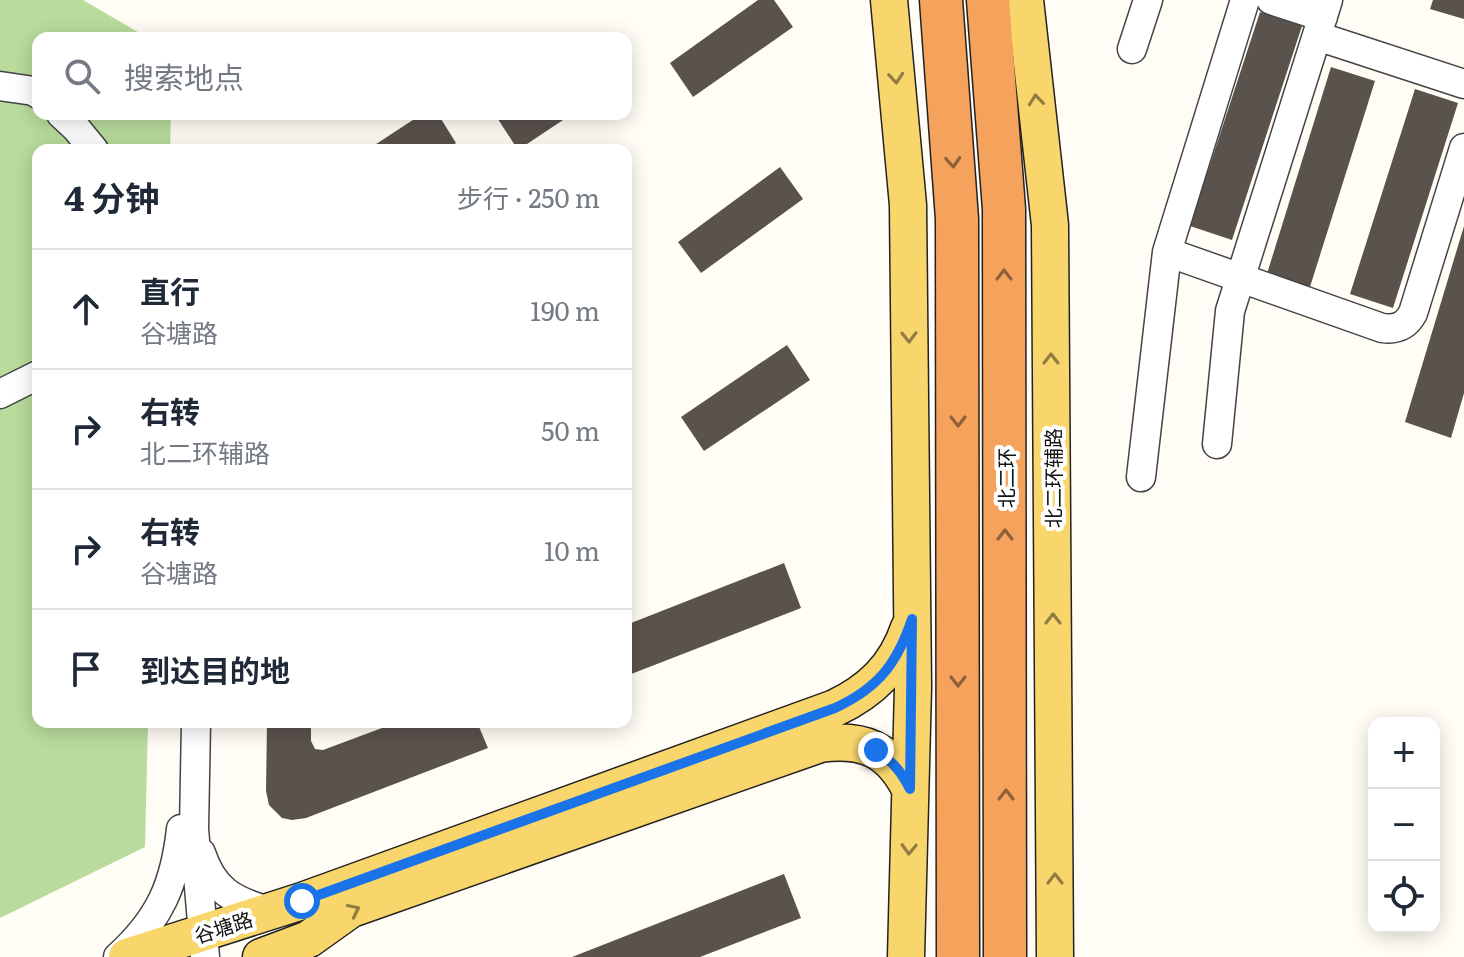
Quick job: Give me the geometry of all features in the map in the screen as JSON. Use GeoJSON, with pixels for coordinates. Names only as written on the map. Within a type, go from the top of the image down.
{"type":"FeatureCollection","features":[{"type":"Feature","properties":{"kind":"highway"},"geometry":{"type":"LineString","coordinates":[[941,0],[957,219],[958,957]]}},
{"type":"Feature","properties":{"kind":"highway","name":"北二环"},"geometry":{"type":"LineString","coordinates":[[988,0],[1004,209],[1005,957]]}},
{"type":"Feature","properties":{"kind":"main road"},"geometry":{"type":"LineString","coordinates":[[889,0],[908,205],[912,619],[906,957]]}},
{"type":"Feature","properties":{"kind":"main road","name":"北二环辅路"},"geometry":{"type":"LineString","coordinates":[[1025,0],[1050,225],[1055,957]]}},
{"type":"Feature","properties":{"kind":"main road","name":"谷塘路"},"geometry":{"type":"LineString","coordinates":[[127,957],[197,946],[269,911],[835,708],[860,696],[876,683],[903,647],[912,619]]}},
{"type":"Feature","properties":{"kind":"main road","name":"谷塘路"},"geometry":{"type":"LineString","coordinates":[[261,957],[294,948],[351,909],[820,744],[855,742],[876,750],[902,772],[910,789]]}},
{"type":"Feature","properties":{"kind":"street"},"geometry":{"type":"LineString","coordinates":[[1132,49],[1148,0]]}},
{"type":"Feature","properties":{"kind":"street"},"geometry":{"type":"LineString","coordinates":[[1141,477],[1167,252],[1245,0]]}},
{"type":"Feature","properties":{"kind":"street"},"geometry":{"type":"LineString","coordinates":[[1271,0],[1323,18],[1464,84]]}},
{"type":"Feature","properties":{"kind":"street"},"geometry":{"type":"LineString","coordinates":[[1217,444],[1230,311],[1323,18]]}},
{"type":"Feature","properties":{"kind":"street"},"geometry":{"type":"LineString","coordinates":[[0,86],[32,91]]}},
{"type":"Feature","properties":{"kind":"street"},"geometry":{"type":"LineString","coordinates":[[67,120],[89,144]]}},
{"type":"Feature","properties":{"kind":"street"},"geometry":{"type":"LineString","coordinates":[[1167,252],[1392,330],[1408,322],[1464,148]]}},
{"type":"Feature","properties":{"kind":"street"},"geometry":{"type":"LineString","coordinates":[[0,394],[32,378]]}},
{"type":"Feature","properties":{"kind":"street"},"geometry":{"type":"LineString","coordinates":[[183,728],[197,946]]}},
{"type":"Feature","properties":{"kind":"street"},"geometry":{"type":"LineString","coordinates":[[118,957],[147,927],[162,903],[175,872],[188,829],[196,728]]}},
{"type":"Feature","properties":{"kind":"street"},"geometry":{"type":"LineString","coordinates":[[188,829],[217,886],[247,905],[269,911]]}},
{"type":"Feature","properties":{"kind":"green space"},"geometry":{"type":"Polygon","coordinates":[[[0,0],[83,0],[138,32],[32,32],[32,120],[171,120],[170,144],[32,144],[32,728],[148,728],[145,847],[0,918],[0,0]]]}},
{"type":"Feature","properties":{"kind":"building"},"geometry":{"type":"Polygon","coordinates":[[[758,0],[774,0],[793,27],[693,97],[670,63],[758,0]]]}},
{"type":"Feature","properties":{"kind":"building"},"geometry":{"type":"Polygon","coordinates":[[[1433,0],[1464,0],[1464,19],[1430,9],[1433,0]]]}},
{"type":"Feature","properties":{"kind":"building"},"geometry":{"type":"Polygon","coordinates":[[[1260,12],[1302,26],[1232,240],[1190,226],[1260,12]]]}},
{"type":"Feature","properties":{"kind":"building"},"geometry":{"type":"Polygon","coordinates":[[[1331,67],[1375,81],[1309,290],[1266,277],[1331,67]]]}},
{"type":"Feature","properties":{"kind":"building"},"geometry":{"type":"Polygon","coordinates":[[[1415,89],[1458,103],[1393,308],[1350,294],[1415,89]]]}},
{"type":"Feature","properties":{"kind":"building"},"geometry":{"type":"Polygon","coordinates":[[[413,120],[442,120],[456,143],[454,144],[376,144],[413,120]]]}},
{"type":"Feature","properties":{"kind":"building"},"geometry":{"type":"Polygon","coordinates":[[[499,120],[563,120],[527,144],[514,144],[499,120]]]}},
{"type":"Feature","properties":{"kind":"building"},"geometry":{"type":"Polygon","coordinates":[[[780,167],[803,199],[701,273],[678,242],[780,167]]]}},
{"type":"Feature","properties":{"kind":"building"},"geometry":{"type":"Polygon","coordinates":[[[1464,226],[1464,393],[1451,438],[1405,422],[1464,226]]]}},
{"type":"Feature","properties":{"kind":"building"},"geometry":{"type":"Polygon","coordinates":[[[787,345],[810,380],[704,451],[681,417],[787,345]]]}},
{"type":"Feature","properties":{"kind":"building"},"geometry":{"type":"Polygon","coordinates":[[[784,563],[801,608],[632,674],[632,623],[784,563]]]}},
{"type":"Feature","properties":{"kind":"building"},"geometry":{"type":"Polygon","coordinates":[[[267,728],[311,728],[311,741],[315,749],[323,750],[382,728],[480,728],[488,748],[306,818],[282,818],[269,805],[266,791],[267,728]]]}},
{"type":"Feature","properties":{"kind":"building"},"geometry":{"type":"Polygon","coordinates":[[[784,874],[801,918],[700,957],[572,957],[784,874]]]}},
{"type":"Feature","properties":{"kind":"route"},"geometry":{"type":"LineString","coordinates":[[302,901],[835,708],[860,696],[876,683],[903,647],[912,619],[910,789],[902,772],[876,750]]}}]}
